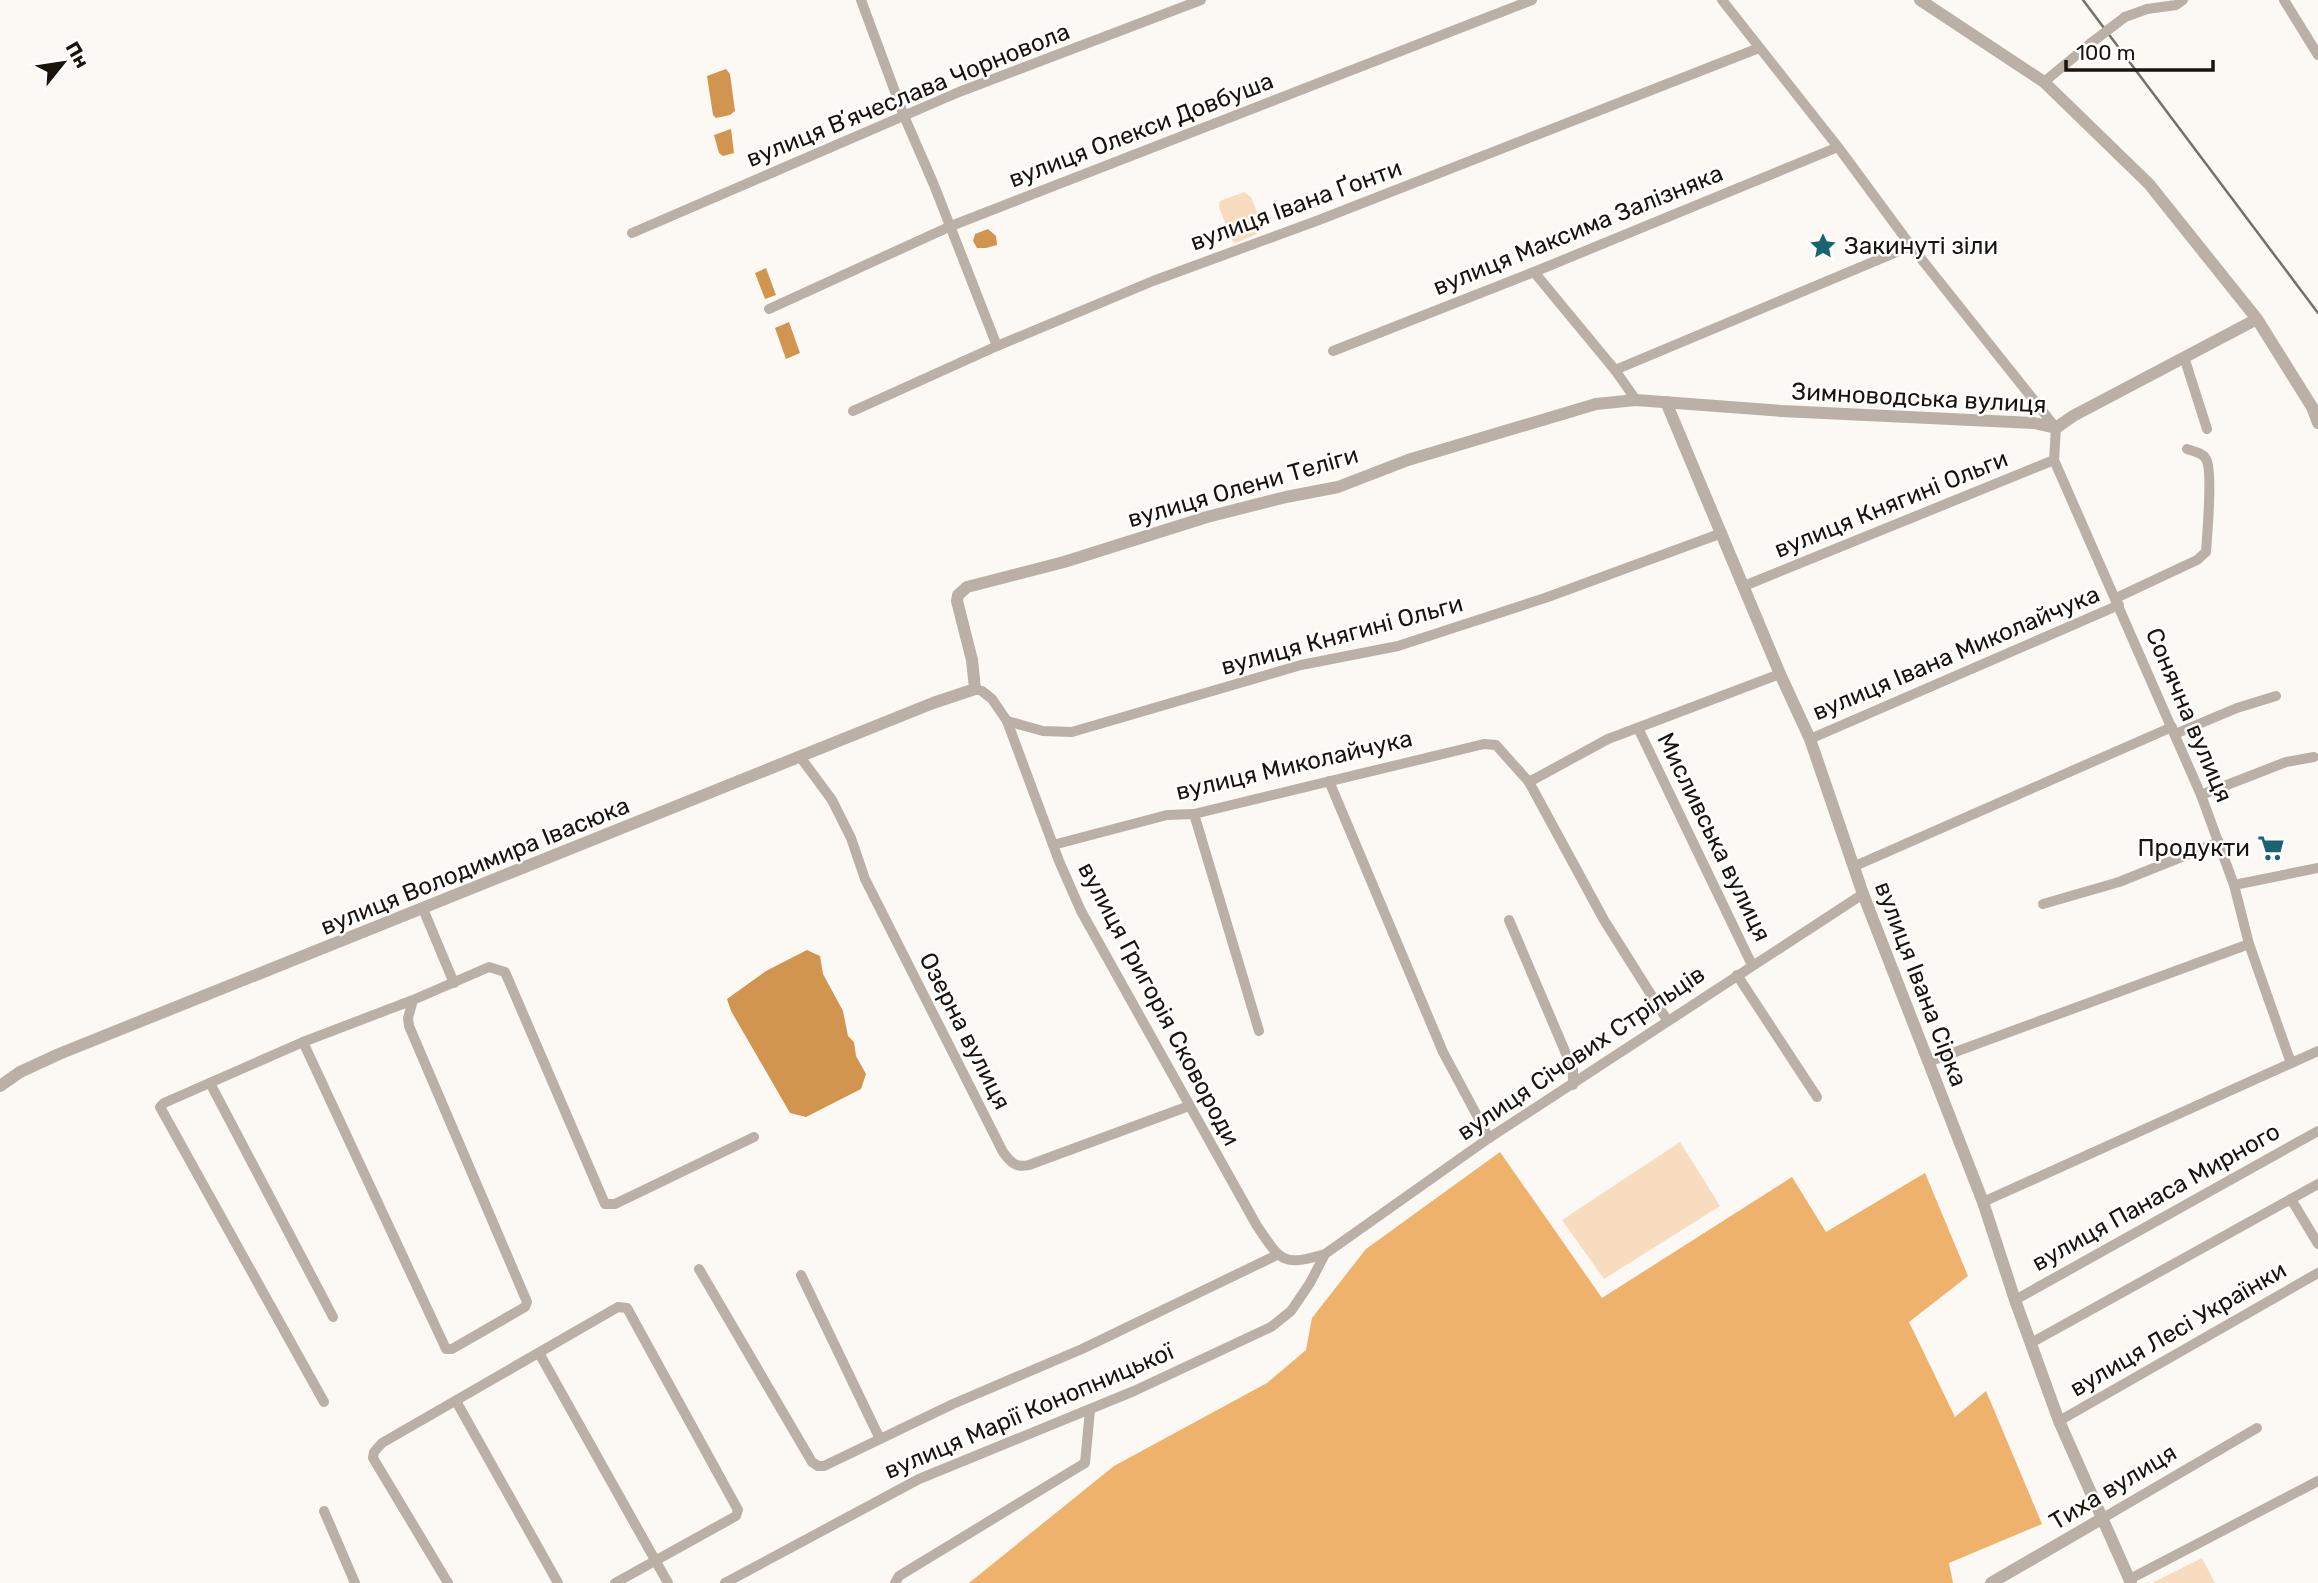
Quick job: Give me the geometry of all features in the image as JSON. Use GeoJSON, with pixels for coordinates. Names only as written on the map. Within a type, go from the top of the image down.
{"type":"FeatureCollection","features":[{"type":"Feature","properties":{"kind":"street"},"geometry":{"type":"LineString","coordinates":[[861,0],[904,116],[951,226],[997,346]]}},
{"type":"Feature","properties":{"kind":"street","name":"вулиця Вʼячеслава Чорновола"},"geometry":{"type":"LineString","coordinates":[[632,233],[959,92],[1201,0]]}},
{"type":"Feature","properties":{"kind":"street","name":"вулиця Олекси Довбуша"},"geometry":{"type":"LineString","coordinates":[[769,309],[951,226],[1531,0]]}},
{"type":"Feature","properties":{"kind":"street"},"geometry":{"type":"LineString","coordinates":[[1722,0],[1838,147],[1911,246],[2056,428]]}},
{"type":"Feature","properties":{"kind":"street"},"geometry":{"type":"LineString","coordinates":[[1920,0],[2044,82],[2149,184],[2255,316],[2312,407],[2318,423]]}},
{"type":"Feature","properties":{"kind":"street"},"geometry":{"type":"LineString","coordinates":[[2044,82],[2125,17],[2147,9],[2176,5],[2183,0]]}},
{"type":"Feature","properties":{"kind":"street"},"geometry":{"type":"LineString","coordinates":[[2284,0],[2318,55]]}},
{"type":"Feature","properties":{"kind":"street","name":"вулиця Івана Ґонти"},"geometry":{"type":"LineString","coordinates":[[853,411],[997,346],[1153,281],[1344,211],[1759,48]]}},
{"type":"Feature","properties":{"kind":"street","name":"вулиця Максима Залізняка"},"geometry":{"type":"LineString","coordinates":[[1333,351],[1838,147]]}},
{"type":"Feature","properties":{"kind":"street"},"geometry":{"type":"LineString","coordinates":[[1615,370],[1911,246]]}},
{"type":"Feature","properties":{"kind":"street"},"geometry":{"type":"LineString","coordinates":[[1534,272],[1615,370],[1636,400]]}},
{"type":"Feature","properties":{"kind":"street","name":"Зимноводська вулиця"},"geometry":{"type":"LineString","coordinates":[[1636,400],[1782,411],[2034,423],[2056,428],[2073,416],[2255,316]]}},
{"type":"Feature","properties":{"kind":"street"},"geometry":{"type":"LineString","coordinates":[[2184,357],[2207,429]]}},
{"type":"Feature","properties":{"kind":"street","name":"вулиця Олени Теліги"},"geometry":{"type":"LineString","coordinates":[[972,690],[974,669],[957,601],[958,595],[967,587],[1064,562],[1207,517],[1338,487],[1390,465],[1595,404],[1636,400]]}},
{"type":"Feature","properties":{"kind":"street","name":"вулиця Івана Сірка"},"geometry":{"type":"LineString","coordinates":[[1666,402],[1810,739],[1863,894],[1983,1202],[2059,1421],[2130,1581]]}},
{"type":"Feature","properties":{"kind":"street","name":"Сонячна вулиця"},"geometry":{"type":"LineString","coordinates":[[2056,428],[2054,460],[2201,795],[2234,885],[2249,944],[2291,1063]]}},
{"type":"Feature","properties":{"kind":"street","name":"вулиця Івана Миколайчука"},"geometry":{"type":"LineString","coordinates":[[1810,739],[2118,601],[2197,560],[2206,552],[2210,513],[2207,460],[2187,449]]}},
{"type":"Feature","properties":{"kind":"street","name":"вулиця Княгині Ольги"},"geometry":{"type":"LineString","coordinates":[[1744,586],[2054,460]]}},
{"type":"Feature","properties":{"kind":"street","name":"вулиця Княгині Ольги"},"geometry":{"type":"LineString","coordinates":[[1007,720],[1043,731],[1072,732],[1301,665],[1398,646],[1545,598],[1722,533]]}},
{"type":"Feature","properties":{"kind":"street"},"geometry":{"type":"LineString","coordinates":[[1529,782],[1608,739],[1780,674]]}},
{"type":"Feature","properties":{"kind":"street","name":"вулиця Григорія Сковороди"},"geometry":{"type":"LineString","coordinates":[[972,690],[982,691],[992,699],[1007,720],[1053,845],[1081,911],[1185,1107],[1277,1255]]}},
{"type":"Feature","properties":{"kind":"street","name":"вулиця Володимира Івасюка"},"geometry":{"type":"LineString","coordinates":[[0,1086],[20,1072],[59,1054],[933,703],[972,690]]}},
{"type":"Feature","properties":{"kind":"street"},"geometry":{"type":"LineString","coordinates":[[1855,866],[2174,731],[2276,696]]}},
{"type":"Feature","properties":{"kind":"street","name":"Мисливська вулиця"},"geometry":{"type":"LineString","coordinates":[[1638,728],[1752,965]]}},
{"type":"Feature","properties":{"kind":"street","name":"вулиця Миколайчука"},"geometry":{"type":"LineString","coordinates":[[1053,845],[1167,815],[1194,814],[1484,744],[1496,745],[1529,782],[1604,920],[1667,1020]]}},
{"type":"Feature","properties":{"kind":"street"},"geometry":{"type":"LineString","coordinates":[[2201,795],[2286,762],[2314,757]]}},
{"type":"Feature","properties":{"kind":"street","name":"Озерна вулиця"},"geometry":{"type":"LineString","coordinates":[[801,758],[832,800],[851,838],[865,879],[1010,1162],[1016,1166],[1029,1165],[1185,1107]]}},
{"type":"Feature","properties":{"kind":"street"},"geometry":{"type":"LineString","coordinates":[[1329,781],[1443,1052],[1489,1138]]}},
{"type":"Feature","properties":{"kind":"street"},"geometry":{"type":"LineString","coordinates":[[1194,814],[1259,1031]]}},
{"type":"Feature","properties":{"kind":"street"},"geometry":{"type":"LineString","coordinates":[[2043,904],[2119,882],[2219,842]]}},
{"type":"Feature","properties":{"kind":"street"},"geometry":{"type":"LineString","coordinates":[[2234,885],[2318,868]]}},
{"type":"Feature","properties":{"kind":"street","name":"вулиця Січових Стрільців"},"geometry":{"type":"LineString","coordinates":[[1325,1254],[1489,1138],[1863,894]]}},
{"type":"Feature","properties":{"kind":"street"},"geometry":{"type":"LineString","coordinates":[[424,909],[454,983]]}},
{"type":"Feature","properties":{"kind":"street"},"geometry":{"type":"LineString","coordinates":[[1509,920],[1573,1070],[1573,1085]]}},
{"type":"Feature","properties":{"kind":"street"},"geometry":{"type":"LineString","coordinates":[[1928,1062],[2249,944]]}},
{"type":"Feature","properties":{"kind":"street"},"geometry":{"type":"LineString","coordinates":[[324,1402],[161,1111],[164,1103],[303,1042],[413,1000],[489,967],[505,972],[606,1204],[615,1204],[754,1137]]}},
{"type":"Feature","properties":{"kind":"street","name":"Мисливська вулиця"},"geometry":{"type":"LineString","coordinates":[[1737,975],[1818,1097]]}},
{"type":"Feature","properties":{"kind":"street"},"geometry":{"type":"LineString","coordinates":[[303,1042],[442,1345],[446,1349],[452,1349],[525,1307],[527,1302],[409,1026],[409,1011],[413,1000]]}},
{"type":"Feature","properties":{"kind":"street"},"geometry":{"type":"LineString","coordinates":[[1983,1202],[2318,1051]]}},
{"type":"Feature","properties":{"kind":"street"},"geometry":{"type":"LineString","coordinates":[[210,1083],[333,1317]]}},
{"type":"Feature","properties":{"kind":"street","name":"вулиця Панаса Мирного"},"geometry":{"type":"LineString","coordinates":[[2015,1300],[2318,1131]]}},
{"type":"Feature","properties":{"kind":"street"},"geometry":{"type":"LineString","coordinates":[[2031,1343],[2318,1184]]}},
{"type":"Feature","properties":{"kind":"street"},"geometry":{"type":"LineString","coordinates":[[2291,1199],[2318,1244]]}},
{"type":"Feature","properties":{"kind":"street"},"geometry":{"type":"LineString","coordinates":[[699,1269],[812,1462],[824,1466],[953,1404],[1082,1349],[1277,1255],[1289,1261],[1325,1254]]}},
{"type":"Feature","properties":{"kind":"street","name":"вулиця Марії Конопницької"},"geometry":{"type":"LineString","coordinates":[[726,1583],[919,1479],[1090,1410],[1278,1322],[1291,1311],[1325,1254]]}},
{"type":"Feature","properties":{"kind":"street","name":"вулиця Лесі Українки"},"geometry":{"type":"LineString","coordinates":[[2059,1421],[2318,1273]]}},
{"type":"Feature","properties":{"kind":"street"},"geometry":{"type":"LineString","coordinates":[[802,1275],[880,1439]]}},
{"type":"Feature","properties":{"kind":"street"},"geometry":{"type":"LineString","coordinates":[[448,1583],[373,1458],[373,1452],[382,1443],[618,1307],[627,1308],[738,1510],[736,1516],[615,1583]]}},
{"type":"Feature","properties":{"kind":"street"},"geometry":{"type":"LineString","coordinates":[[539,1353],[668,1583]]}},
{"type":"Feature","properties":{"kind":"street"},"geometry":{"type":"LineString","coordinates":[[456,1401],[558,1583]]}},
{"type":"Feature","properties":{"kind":"street"},"geometry":{"type":"LineString","coordinates":[[895,1583],[899,1576],[1085,1462],[1090,1410]]}},
{"type":"Feature","properties":{"kind":"street","name":"Тиха вулиця"},"geometry":{"type":"LineString","coordinates":[[1991,1583],[2227,1443],[2257,1428]]}},
{"type":"Feature","properties":{"kind":"street"},"geometry":{"type":"LineString","coordinates":[[2130,1581],[2318,1481]]}},
{"type":"Feature","properties":{"kind":"street"},"geometry":{"type":"LineString","coordinates":[[324,1511],[355,1583]]}},
{"type":"Feature","properties":{"kind":"shaded area"},"geometry":{"type":"Polygon","coordinates":[[[726,69],[730,74],[735,111],[716,118],[713,115],[707,76],[726,69]]]}},
{"type":"Feature","properties":{"kind":"shaded area"},"geometry":{"type":"Polygon","coordinates":[[[731,129],[734,153],[723,156],[719,153],[714,135],[731,129]]]}},
{"type":"Feature","properties":{"kind":"shaded area"},"geometry":{"type":"Polygon","coordinates":[[[1244,192],[1251,197],[1263,227],[1261,232],[1236,243],[1232,241],[1219,207],[1220,201],[1244,192]]]}},
{"type":"Feature","properties":{"kind":"shaded area"},"geometry":{"type":"Polygon","coordinates":[[[988,229],[996,236],[997,245],[977,248],[973,241],[975,234],[988,229]]]}},
{"type":"Feature","properties":{"kind":"shaded area"},"geometry":{"type":"Polygon","coordinates":[[[766,268],[776,295],[765,299],[755,273],[766,268]]]}},
{"type":"Feature","properties":{"kind":"shaded area"},"geometry":{"type":"Polygon","coordinates":[[[789,322],[800,353],[786,359],[775,328],[789,322]]]}},
{"type":"Feature","properties":{"kind":"shaded area"},"geometry":{"type":"Polygon","coordinates":[[[807,950],[820,956],[823,974],[843,1011],[848,1036],[854,1042],[856,1056],[866,1074],[861,1089],[806,1117],[790,1113],[731,1011],[727,999],[766,971],[807,950]]]}},
{"type":"Feature","properties":{"kind":"shaded area"},"geometry":{"type":"Polygon","coordinates":[[[1680,1142],[1720,1206],[1604,1279],[1562,1220],[1680,1142]]]}},
{"type":"Feature","properties":{"kind":"shaded area"},"geometry":{"type":"Polygon","coordinates":[[[1500,1152],[1602,1298],[1792,1177],[1826,1232],[1925,1173],[1968,1276],[1909,1322],[1955,1417],[1986,1391],[2042,1524],[1949,1563],[1953,1583],[969,1583],[1114,1466],[1267,1383],[1306,1350],[1312,1318],[1366,1249],[1500,1152]]]}},
{"type":"Feature","properties":{"kind":"shaded area"},"geometry":{"type":"Polygon","coordinates":[[[2202,1558],[2215,1583],[2152,1583],[2202,1558]]]}},
{"type":"Feature","properties":{"kind":"railway"},"geometry":{"type":"LineString","coordinates":[[2083,0],[2318,313]]}},
{"type":"Feature","properties":{"kind":"place","name":"Закинуті зіли"},"geometry":{"type":"Point","coordinates":[1823,246]}},
{"type":"Feature","properties":{"kind":"place","name":"Продукти"},"geometry":{"type":"Point","coordinates":[2271,848]}}]}
